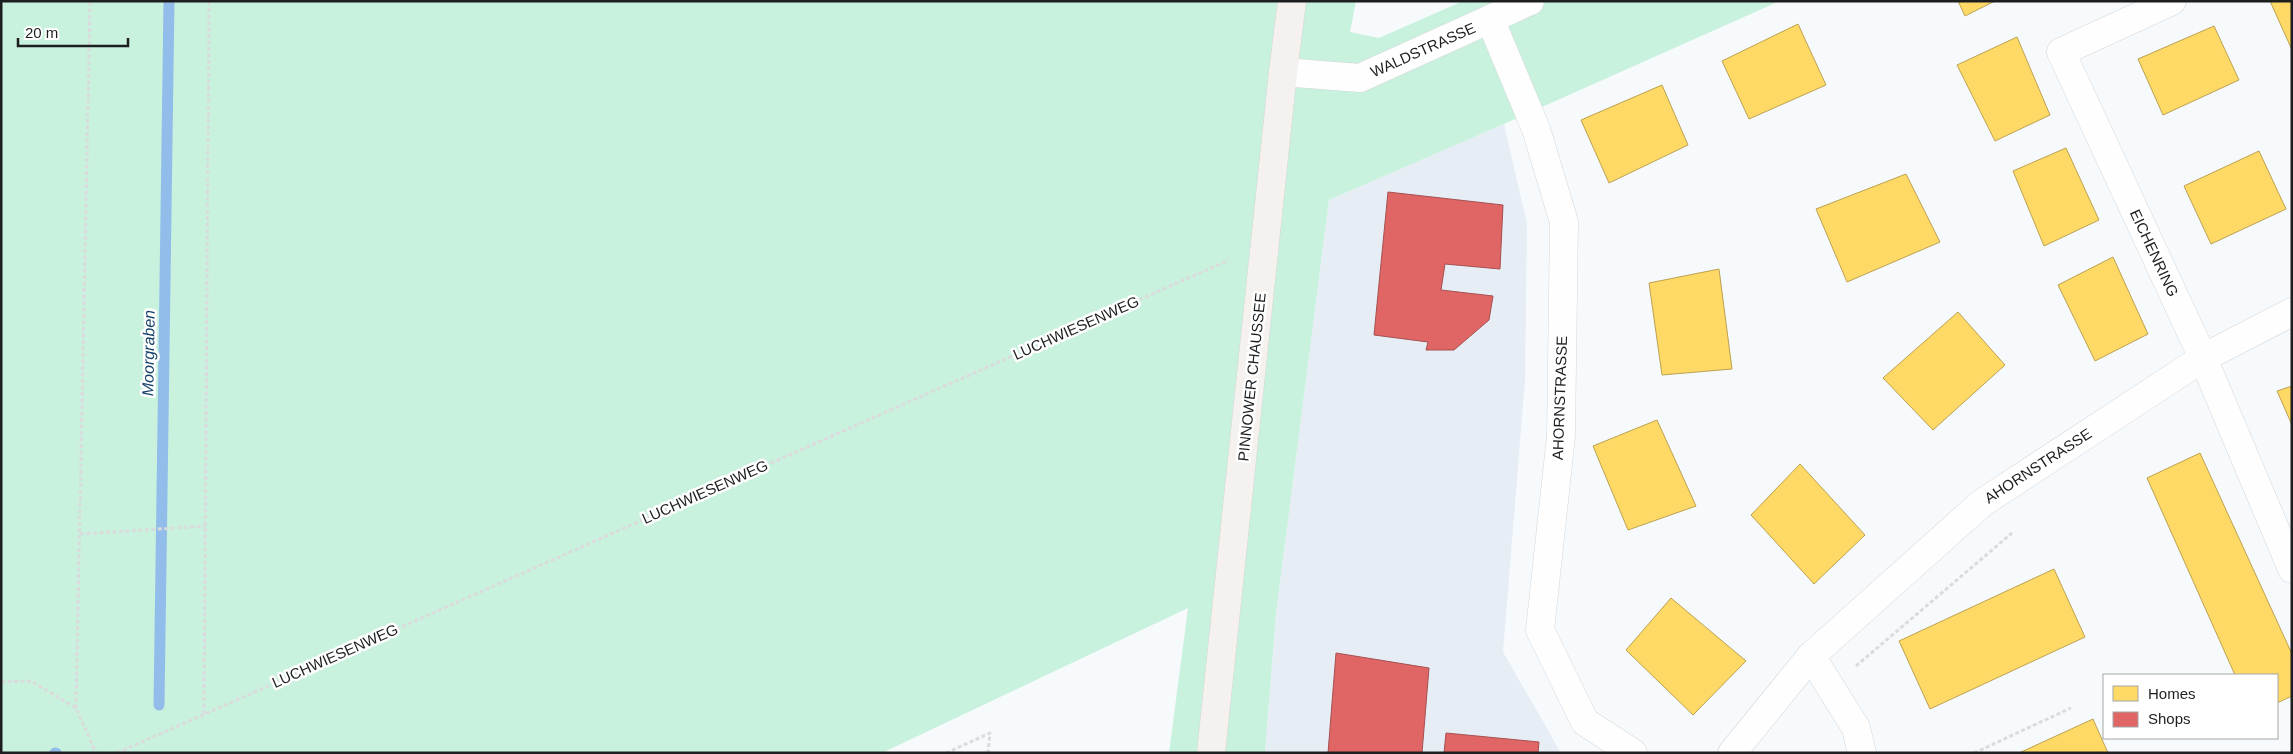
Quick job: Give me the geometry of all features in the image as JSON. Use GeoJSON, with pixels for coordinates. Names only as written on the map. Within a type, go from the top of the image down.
{"type":"FeatureCollection","features":[{"type":"Feature","properties":{"kind":"main road","name":"PINNOWER CHAUSSEE"},"geometry":{"type":"LineString","coordinates":[[1211,753],[1292,1]]}},
{"type":"Feature","properties":{"kind":"street","name":"WALDSTRASSE"},"geometry":{"type":"LineString","coordinates":[[1283,72],[1360,78],[1530,1]]}},
{"type":"Feature","properties":{"kind":"street","name":"EICHENRING"},"geometry":{"type":"LineString","coordinates":[[2172,1],[2061,52],[2203,358],[2292,569]]}},
{"type":"Feature","properties":{"kind":"street","name":"AHORNSTRASSE"},"geometry":{"type":"LineString","coordinates":[[1490,19],[1536,129],[1564,222],[1561,436],[1540,630],[1585,722],[1633,753]]}},
{"type":"Feature","properties":{"kind":"street","name":"AHORNSTRASSE"},"geometry":{"type":"LineString","coordinates":[[1732,753],[1811,656],[1982,503],[2203,358],[2292,312]]}},
{"type":"Feature","properties":{"kind":"street"},"geometry":{"type":"LineString","coordinates":[[1811,656],[1856,728],[1862,753]]}},
{"type":"Feature","properties":{"kind":"path"},"geometry":{"type":"LineString","coordinates":[[90,1],[76,708],[96,753]]}},
{"type":"Feature","properties":{"kind":"path"},"geometry":{"type":"LineString","coordinates":[[204,714],[209,1]]}},
{"type":"Feature","properties":{"kind":"path","name":"LUCHWIESENWEG"},"geometry":{"type":"LineString","coordinates":[[117,753],[1242,255],[1265,254]]}},
{"type":"Feature","properties":{"kind":"path"},"geometry":{"type":"LineString","coordinates":[[80,534],[206,526]]}},
{"type":"Feature","properties":{"kind":"path"},"geometry":{"type":"LineString","coordinates":[[1831,688],[2012,533]]}},
{"type":"Feature","properties":{"kind":"path"},"geometry":{"type":"LineString","coordinates":[[1,682],[32,681],[76,708]]}},
{"type":"Feature","properties":{"kind":"path"},"geometry":{"type":"LineString","coordinates":[[1974,753],[2071,708]]}},
{"type":"Feature","properties":{"kind":"path"},"geometry":{"type":"LineString","coordinates":[[946,753],[990,732],[988,753]]}},
{"type":"Feature","properties":{"kind":"shaded area"},"geometry":{"type":"Polygon","coordinates":[[[1504,124],[1527,224],[1525,380],[1503,652],[1561,753],[1265,753],[1276,614],[1329,200],[1504,124]]]}},
{"type":"Feature","properties":{"kind":"green space"},"geometry":{"type":"Polygon","coordinates":[[[1,1],[1356,1],[1350,32],[1379,38],[1463,1],[1780,1],[1329,200],[1276,614],[1265,753],[1169,753],[1188,608],[882,753],[1,753],[1,1]]]}},
{"type":"Feature","properties":{"kind":"building: Homes"},"geometry":{"type":"Polygon","coordinates":[[[1958,1],[1995,1],[1965,16],[1958,1]]]}},
{"type":"Feature","properties":{"kind":"building: Homes"},"geometry":{"type":"Polygon","coordinates":[[[2270,1],[2292,1],[2292,50],[2270,1]]]}},
{"type":"Feature","properties":{"kind":"building: Homes"},"geometry":{"type":"Polygon","coordinates":[[[1798,24],[1826,85],[1749,119],[1722,61],[1798,24]]]}},
{"type":"Feature","properties":{"kind":"building: Homes"},"geometry":{"type":"Polygon","coordinates":[[[2214,26],[2239,80],[2163,115],[2138,59],[2214,26]]]}},
{"type":"Feature","properties":{"kind":"building: Homes"},"geometry":{"type":"Polygon","coordinates":[[[2017,37],[2050,115],[1995,141],[1957,65],[2017,37]]]}},
{"type":"Feature","properties":{"kind":"building: Homes"},"geometry":{"type":"Polygon","coordinates":[[[1662,85],[1688,145],[1609,183],[1581,120],[1662,85]]]}},
{"type":"Feature","properties":{"kind":"building: Homes"},"geometry":{"type":"Polygon","coordinates":[[[2066,148],[2099,220],[2044,246],[2013,171],[2066,148]]]}},
{"type":"Feature","properties":{"kind":"building: Homes"},"geometry":{"type":"Polygon","coordinates":[[[2259,151],[2286,209],[2211,244],[2184,186],[2259,151]]]}},
{"type":"Feature","properties":{"kind":"building: Homes"},"geometry":{"type":"Polygon","coordinates":[[[1906,174],[1940,242],[1847,282],[1816,209],[1906,174]]]}},
{"type":"Feature","properties":{"kind":"building: Homes"},"geometry":{"type":"Polygon","coordinates":[[[2113,257],[2148,334],[2095,361],[2058,285],[2113,257]]]}},
{"type":"Feature","properties":{"kind":"building: Homes"},"geometry":{"type":"Polygon","coordinates":[[[1719,269],[1732,369],[1662,375],[1649,283],[1719,269]]]}},
{"type":"Feature","properties":{"kind":"building: Homes"},"geometry":{"type":"Polygon","coordinates":[[[1958,312],[2005,365],[1933,430],[1883,378],[1958,312]]]}},
{"type":"Feature","properties":{"kind":"building: Homes"},"geometry":{"type":"Polygon","coordinates":[[[2292,386],[2292,425],[2277,391],[2292,386]]]}},
{"type":"Feature","properties":{"kind":"building: Homes"},"geometry":{"type":"Polygon","coordinates":[[[1657,420],[1696,506],[1628,530],[1593,446],[1657,420]]]}},
{"type":"Feature","properties":{"kind":"building: Homes"},"geometry":{"type":"Polygon","coordinates":[[[2200,453],[2292,654],[2292,696],[2278,703],[2278,674],[2235,674],[2147,478],[2200,453]]]}},
{"type":"Feature","properties":{"kind":"building: Homes"},"geometry":{"type":"Polygon","coordinates":[[[1800,464],[1865,535],[1814,584],[1751,515],[1800,464]]]}},
{"type":"Feature","properties":{"kind":"building: Homes"},"geometry":{"type":"Polygon","coordinates":[[[2054,569],[2085,637],[1930,709],[1899,641],[2054,569]]]}},
{"type":"Feature","properties":{"kind":"building: Homes"},"geometry":{"type":"Polygon","coordinates":[[[1671,598],[1746,661],[1693,715],[1626,650],[1671,598]]]}},
{"type":"Feature","properties":{"kind":"building: Homes"},"geometry":{"type":"Polygon","coordinates":[[[2093,719],[2108,753],[2019,753],[2093,719]]]}},
{"type":"Feature","properties":{"kind":"building: Shops"},"geometry":{"type":"Polygon","coordinates":[[[1388,192],[1503,205],[1500,269],[1445,264],[1441,290],[1493,296],[1489,320],[1454,350],[1426,350],[1428,342],[1374,335],[1388,192]]]}},
{"type":"Feature","properties":{"kind":"building: Shops"},"geometry":{"type":"Polygon","coordinates":[[[1336,653],[1429,668],[1422,753],[1328,753],[1336,653]]]}},
{"type":"Feature","properties":{"kind":"building: Shops"},"geometry":{"type":"Polygon","coordinates":[[[1446,733],[1539,742],[1538,753],[1444,753],[1446,733]]]}},
{"type":"Feature","properties":{"kind":"waterway","name":"Moorgraben"},"geometry":{"type":"LineString","coordinates":[[159,705],[169,1]]}}]}
